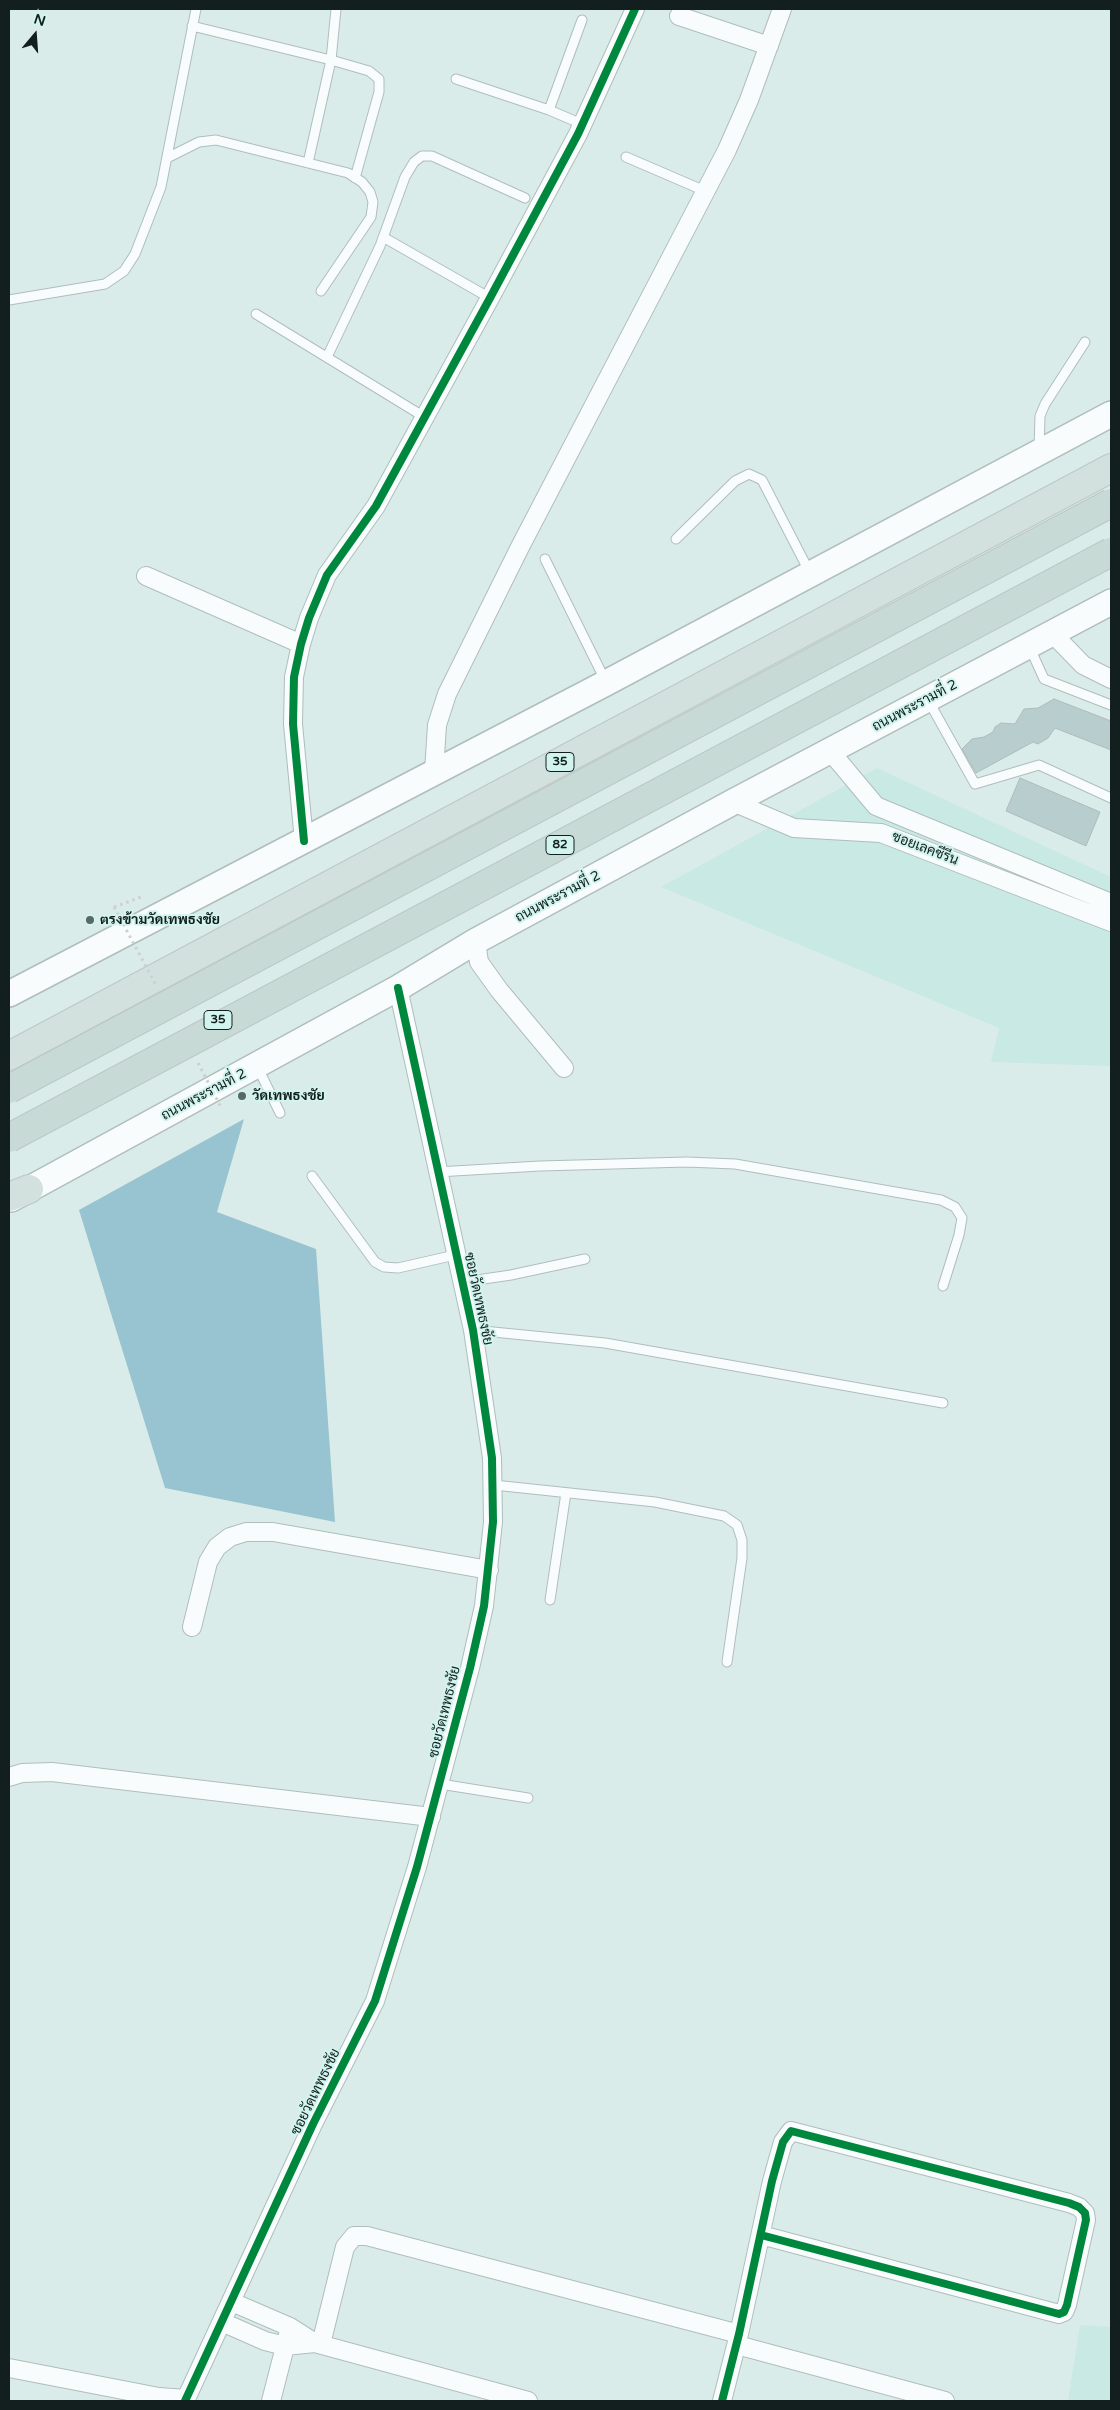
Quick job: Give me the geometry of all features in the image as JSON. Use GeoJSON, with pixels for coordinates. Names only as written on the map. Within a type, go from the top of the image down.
{"type":"FeatureCollection","features":[{"type":"Feature","properties":{"kind":"highway","name":"35"},"geometry":{"type":"LineString","coordinates":[[9,1056],[1111,468]]}},
{"type":"Feature","properties":{"kind":"highway"},"geometry":{"type":"LineString","coordinates":[[9,1089],[1111,503]]}},
{"type":"Feature","properties":{"kind":"highway","name":"35"},"geometry":{"type":"LineString","coordinates":[[9,1131],[1111,550]]}},
{"type":"Feature","properties":{"kind":"highway","name":"82"},"geometry":{"type":"LineString","coordinates":[[9,1138],[1111,550]]}},
{"type":"Feature","properties":{"kind":"main road"},"geometry":{"type":"LineString","coordinates":[[9,994],[606,684],[1111,414]]}},
{"type":"Feature","properties":{"kind":"main road","name":"ถนนพระรามที่ 2"},"geometry":{"type":"LineString","coordinates":[[16,1196],[398,988],[476,941],[733,802],[1111,602]]}},
{"type":"Feature","properties":{"kind":"street"},"geometry":{"type":"LineString","coordinates":[[304,841],[293,724],[294,677],[301,644],[327,575],[376,506],[426,418],[582,124],[635,9]]}},
{"type":"Feature","properties":{"kind":"street"},"geometry":{"type":"LineString","coordinates":[[434,772],[437,725],[447,694],[705,190],[749,100],[782,9]]}},
{"type":"Feature","properties":{"kind":"street"},"geometry":{"type":"LineString","coordinates":[[679,16],[769,46]]}},
{"type":"Feature","properties":{"kind":"street"},"geometry":{"type":"LineString","coordinates":[[146,576],[301,644]]}},
{"type":"Feature","properties":{"kind":"street"},"geometry":{"type":"LineString","coordinates":[[1052,633],[1083,665],[1111,679]]}},
{"type":"Feature","properties":{"kind":"street","name":"ซอยเลคซีรีน"},"geometry":{"type":"LineString","coordinates":[[830,751],[876,806],[1111,903]]}},
{"type":"Feature","properties":{"kind":"street","name":"ซอยเลคซีรีน"},"geometry":{"type":"LineString","coordinates":[[733,802],[794,828],[881,833],[1111,922]]}},
{"type":"Feature","properties":{"kind":"street"},"geometry":{"type":"LineString","coordinates":[[476,941],[479,962],[499,990],[564,1068]]}},
{"type":"Feature","properties":{"kind":"street","name":"ซอยวัดเทพธงชัย"},"geometry":{"type":"LineString","coordinates":[[185,2400],[313,2124],[375,2001],[399,1931],[431,1817],[470,1668],[484,1606],[489,1570],[494,1485],[473,1330],[455,1255],[398,988]]}},
{"type":"Feature","properties":{"kind":"street"},"geometry":{"type":"LineString","coordinates":[[192,1627],[208,1562],[217,1547],[230,1537],[246,1532],[273,1532],[489,1570]]}},
{"type":"Feature","properties":{"kind":"street"},"geometry":{"type":"LineString","coordinates":[[9,1776],[22,1773],[52,1772],[431,1817]]}},
{"type":"Feature","properties":{"kind":"street"},"geometry":{"type":"LineString","coordinates":[[722,2401],[738,2339],[761,2235],[783,2142],[790,2131],[1069,2203],[1079,2207],[1085,2213],[1086,2220],[1067,2306],[1064,2312],[1059,2314],[761,2235]]}},
{"type":"Feature","properties":{"kind":"street"},"geometry":{"type":"LineString","coordinates":[[318,2344],[344,2247],[354,2236],[367,2236],[738,2339],[945,2401]]}},
{"type":"Feature","properties":{"kind":"street"},"geometry":{"type":"LineString","coordinates":[[232,2302],[290,2327],[318,2344],[528,2401]]}},
{"type":"Feature","properties":{"kind":"street"},"geometry":{"type":"LineString","coordinates":[[222,2322],[265,2341],[285,2346],[318,2344]]}},
{"type":"Feature","properties":{"kind":"street"},"geometry":{"type":"LineString","coordinates":[[271,2401],[290,2327]]}},
{"type":"Feature","properties":{"kind":"street"},"geometry":{"type":"LineString","coordinates":[[9,2368],[159,2397],[185,2400]]}},
{"type":"Feature","properties":{"kind":"lane"},"geometry":{"type":"LineString","coordinates":[[9,300],[105,284],[124,271],[135,254],[161,187],[196,9]]}},
{"type":"Feature","properties":{"kind":"lane"},"geometry":{"type":"LineString","coordinates":[[308,163],[331,60],[336,9]]}},
{"type":"Feature","properties":{"kind":"lane"},"geometry":{"type":"LineString","coordinates":[[549,110],[582,20]]}},
{"type":"Feature","properties":{"kind":"lane"},"geometry":{"type":"LineString","coordinates":[[192,26],[331,60],[369,71],[379,79],[379,92],[355,178]]}},
{"type":"Feature","properties":{"kind":"lane"},"geometry":{"type":"LineString","coordinates":[[456,79],[549,110],[582,124]]}},
{"type":"Feature","properties":{"kind":"lane"},"geometry":{"type":"LineString","coordinates":[[167,158],[199,142],[216,140],[308,163],[348,174],[355,178],[370,192],[373,202],[371,217],[321,291]]}},
{"type":"Feature","properties":{"kind":"lane"},"geometry":{"type":"LineString","coordinates":[[327,357],[383,236],[405,178],[422,156],[432,156],[525,198]]}},
{"type":"Feature","properties":{"kind":"lane"},"geometry":{"type":"LineString","coordinates":[[626,157],[705,190]]}},
{"type":"Feature","properties":{"kind":"lane"},"geometry":{"type":"LineString","coordinates":[[383,236],[490,298]]}},
{"type":"Feature","properties":{"kind":"lane"},"geometry":{"type":"LineString","coordinates":[[256,314],[426,418]]}},
{"type":"Feature","properties":{"kind":"lane"},"geometry":{"type":"LineString","coordinates":[[1039,452],[1040,416],[1045,404],[1085,342]]}},
{"type":"Feature","properties":{"kind":"lane"},"geometry":{"type":"LineString","coordinates":[[676,539],[734,481],[749,474],[762,480],[811,575]]}},
{"type":"Feature","properties":{"kind":"lane"},"geometry":{"type":"LineString","coordinates":[[545,559],[606,684]]}},
{"type":"Feature","properties":{"kind":"lane"},"geometry":{"type":"LineString","coordinates":[[1029,646],[1044,679],[1111,705]]}},
{"type":"Feature","properties":{"kind":"lane"},"geometry":{"type":"LineString","coordinates":[[928,700],[974,784],[1039,765],[1111,798]]}},
{"type":"Feature","properties":{"kind":"lane"},"geometry":{"type":"LineString","coordinates":[[257,1066],[280,1113]]}},
{"type":"Feature","properties":{"kind":"lane"},"geometry":{"type":"LineString","coordinates":[[437,1172],[540,1166],[686,1162],[735,1164],[941,1200],[956,1207],[962,1218],[960,1235],[943,1286]]}},
{"type":"Feature","properties":{"kind":"lane"},"geometry":{"type":"LineString","coordinates":[[312,1176],[375,1262],[384,1267],[398,1268],[455,1255]]}},
{"type":"Feature","properties":{"kind":"lane"},"geometry":{"type":"LineString","coordinates":[[463,1282],[511,1275],[585,1258]]}},
{"type":"Feature","properties":{"kind":"lane"},"geometry":{"type":"LineString","coordinates":[[473,1330],[605,1343],[943,1403]]}},
{"type":"Feature","properties":{"kind":"lane"},"geometry":{"type":"LineString","coordinates":[[494,1485],[655,1502],[704,1510],[724,1516],[737,1526],[742,1540],[742,1558],[727,1662]]}},
{"type":"Feature","properties":{"kind":"lane"},"geometry":{"type":"LineString","coordinates":[[550,1600],[566,1493]]}},
{"type":"Feature","properties":{"kind":"lane"},"geometry":{"type":"LineString","coordinates":[[440,1784],[488,1794],[528,1798]]}},
{"type":"Feature","properties":{"kind":"path"},"geometry":{"type":"LineString","coordinates":[[114,907],[141,897]]}},
{"type":"Feature","properties":{"kind":"shaded area"},"geometry":{"type":"Polygon","coordinates":[[[877,768],[1111,877],[1111,1066],[991,1062],[999,1028],[661,887],[877,768]]]}},
{"type":"Feature","properties":{"kind":"shaded area"},"geometry":{"type":"Polygon","coordinates":[[[244,1119],[217,1212],[316,1249],[335,1522],[165,1488],[79,1210],[244,1119]]]}},
{"type":"Feature","properties":{"kind":"shaded area"},"geometry":{"type":"Polygon","coordinates":[[[1080,2325],[1111,2327],[1111,2401],[1068,2401],[1080,2325]]]}},
{"type":"Feature","properties":{"kind":"building"},"geometry":{"type":"Polygon","coordinates":[[[1054,699],[1111,721],[1111,750],[1055,728],[1048,738],[1038,744],[1033,742],[976,773],[962,749],[972,739],[984,737],[993,732],[995,727],[1001,723],[1015,724],[1024,709],[1038,708],[1054,699]]]}},
{"type":"Feature","properties":{"kind":"building"},"geometry":{"type":"Polygon","coordinates":[[[1020,778],[1100,812],[1086,846],[1006,811],[1020,778]]]}},
{"type":"Feature","properties":{"kind":"cycle path"},"geometry":{"type":"LineString","coordinates":[[304,841],[293,724],[294,677],[309,618],[327,575],[376,506],[578,134],[635,9]]}},
{"type":"Feature","properties":{"kind":"cycle path"},"geometry":{"type":"LineString","coordinates":[[185,2401],[313,2124],[375,2001],[417,1867],[470,1668],[484,1606],[493,1522],[492,1458],[473,1330],[398,988]]}},
{"type":"Feature","properties":{"kind":"cycle path"},"geometry":{"type":"LineString","coordinates":[[722,2401],[739,2334],[772,2181],[783,2142],[791,2131],[1069,2203],[1079,2207],[1085,2213],[1086,2220],[1067,2305],[1064,2312],[1059,2314],[761,2235]]}},
{"type":"Feature","properties":{"kind":"place","name":"ตรงข้ามวัดเทพธงชัย"},"geometry":{"type":"Point","coordinates":[90,920]}},
{"type":"Feature","properties":{"kind":"place","name":"วัดเทพธงชัย"},"geometry":{"type":"Point","coordinates":[242,1096]}}]}
